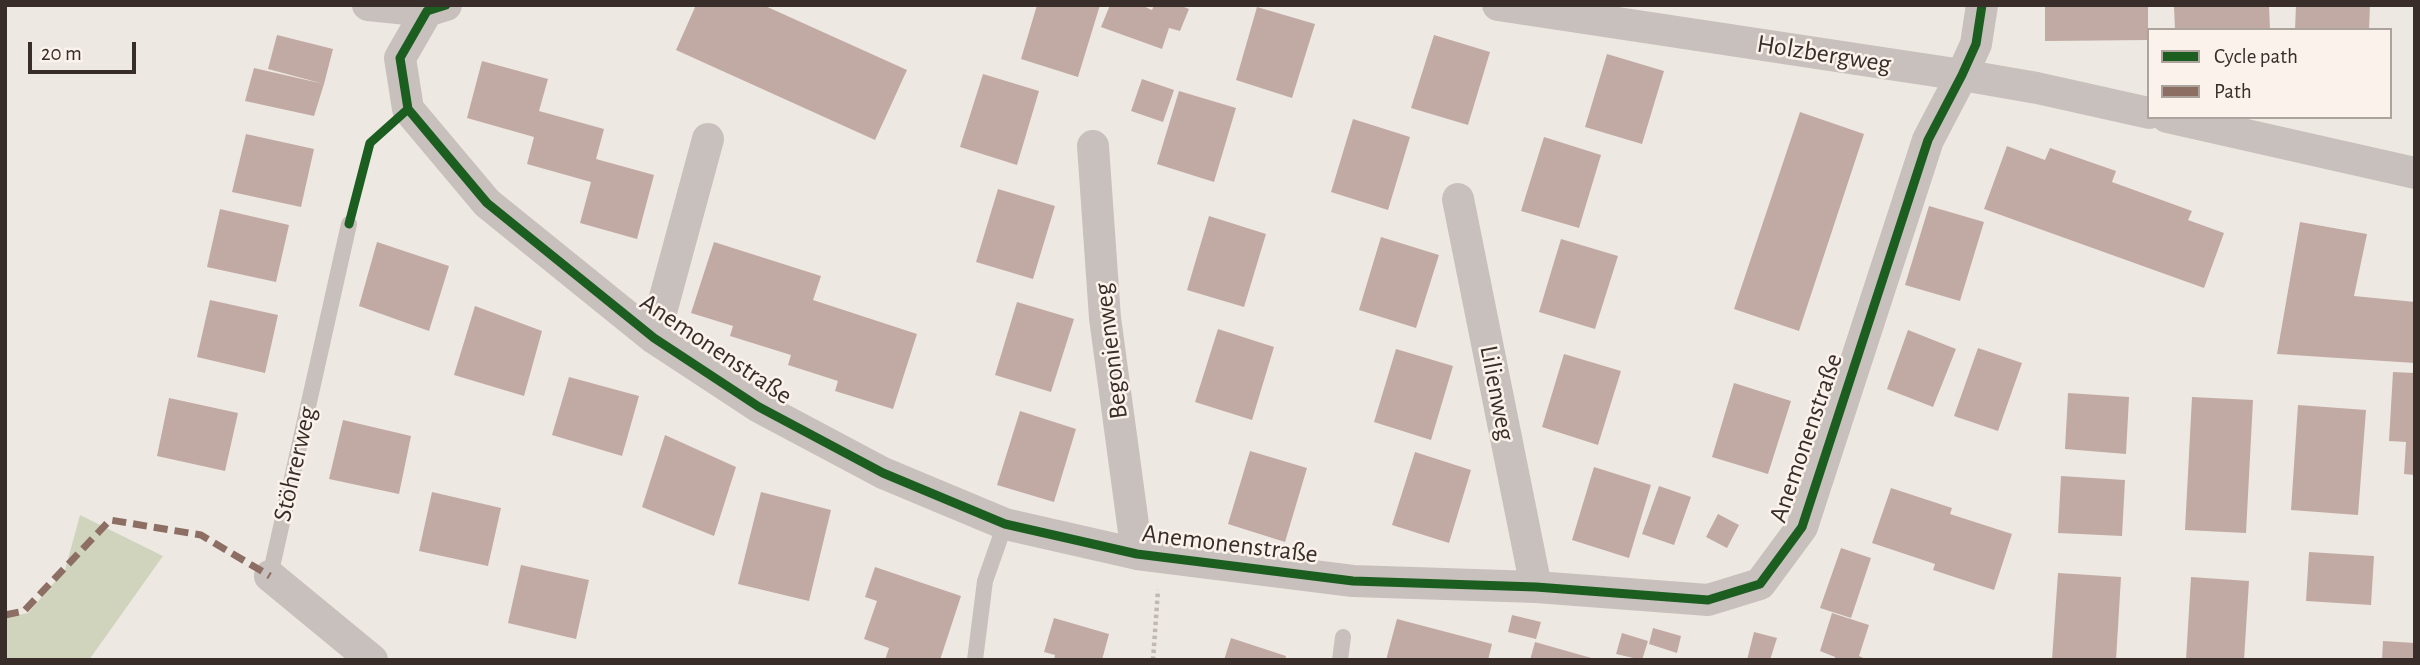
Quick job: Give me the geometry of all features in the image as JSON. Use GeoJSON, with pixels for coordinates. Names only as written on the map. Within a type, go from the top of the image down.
{"type":"FeatureCollection","features":[{"type":"Feature","properties":{"kind":"street","name":"Anemonenstraße"},"geometry":{"type":"LineString","coordinates":[[368,5],[437,8]]}},
{"type":"Feature","properties":{"kind":"street","name":"Holzbergweg"},"geometry":{"type":"LineString","coordinates":[[1498,5],[1962,75],[2037,88],[2147,113]]}},
{"type":"Feature","properties":{"kind":"street","name":"Anemonenstraße"},"geometry":{"type":"LineString","coordinates":[[437,8],[400,58],[408,110],[488,202],[654,338],[759,407],[883,473],[1005,524],[1148,556],[1353,581],[1536,587],[1708,600],[1760,584],[1802,527],[1928,140],[1976,44],[1982,5]]}},
{"type":"Feature","properties":{"kind":"street"},"geometry":{"type":"LineString","coordinates":[[2176,119],[2415,173]]}},
{"type":"Feature","properties":{"kind":"street","name":"Anemonenstraße"},"geometry":{"type":"LineString","coordinates":[[654,338],[708,139]]}},
{"type":"Feature","properties":{"kind":"street","name":"Begonienweg"},"geometry":{"type":"LineString","coordinates":[[1093,146],[1105,318],[1148,556]]}},
{"type":"Feature","properties":{"kind":"street","name":"Lilienweg"},"geometry":{"type":"LineString","coordinates":[[1458,199],[1536,587]]}},
{"type":"Feature","properties":{"kind":"street","name":"Stöhrerweg"},"geometry":{"type":"LineString","coordinates":[[270,576],[372,660]]}},
{"type":"Feature","properties":{"kind":"lane","name":"Stöhrerweg"},"geometry":{"type":"LineString","coordinates":[[270,576],[349,224]]}},
{"type":"Feature","properties":{"kind":"lane"},"geometry":{"type":"LineString","coordinates":[[975,660],[985,581],[1005,524]]}},
{"type":"Feature","properties":{"kind":"lane"},"geometry":{"type":"LineString","coordinates":[[1340,660],[1343,637]]}},
{"type":"Feature","properties":{"kind":"path"},"geometry":{"type":"LineString","coordinates":[[1148,556],[1153,660]]}},
{"type":"Feature","properties":{"kind":"green space"},"geometry":{"type":"Polygon","coordinates":[[[80,515],[163,556],[89,660],[5,660],[5,618],[28,613],[65,570],[80,515]]]}},
{"type":"Feature","properties":{"kind":"building"},"geometry":{"type":"Polygon","coordinates":[[[696,5],[763,5],[907,70],[875,140],[676,50],[696,5]]]}},
{"type":"Feature","properties":{"kind":"building"},"geometry":{"type":"Polygon","coordinates":[[[1037,5],[1100,5],[1078,77],[1021,59],[1037,5]]]}},
{"type":"Feature","properties":{"kind":"building"},"geometry":{"type":"Polygon","coordinates":[[[1110,5],[1141,5],[1152,10],[1154,5],[1179,5],[1189,9],[1180,31],[1169,28],[1162,49],[1101,27],[1110,5]]]}},
{"type":"Feature","properties":{"kind":"building"},"geometry":{"type":"Polygon","coordinates":[[[2045,5],[2148,5],[2147,40],[2045,41],[2045,5]]]}},
{"type":"Feature","properties":{"kind":"building"},"geometry":{"type":"Polygon","coordinates":[[[2269,5],[2270,28],[2175,28],[2174,7],[2269,5]]]}},
{"type":"Feature","properties":{"kind":"building"},"geometry":{"type":"Polygon","coordinates":[[[2296,5],[2370,5],[2369,28],[2295,28],[2296,5]]]}},
{"type":"Feature","properties":{"kind":"building"},"geometry":{"type":"Polygon","coordinates":[[[1257,7],[1315,24],[1292,98],[1236,80],[1257,7]]]}},
{"type":"Feature","properties":{"kind":"building"},"geometry":{"type":"Polygon","coordinates":[[[277,35],[333,49],[324,84],[268,69],[277,35]]]}},
{"type":"Feature","properties":{"kind":"building"},"geometry":{"type":"Polygon","coordinates":[[[1434,35],[1490,52],[1468,125],[1411,108],[1434,35]]]}},
{"type":"Feature","properties":{"kind":"building"},"geometry":{"type":"Polygon","coordinates":[[[1607,54],[1664,71],[1642,144],[1585,127],[1607,54]]]}},
{"type":"Feature","properties":{"kind":"building"},"geometry":{"type":"Polygon","coordinates":[[[482,61],[548,79],[539,111],[604,129],[596,159],[654,175],[637,239],[580,223],[591,182],[527,164],[534,137],[467,118],[482,61]]]}},
{"type":"Feature","properties":{"kind":"building"},"geometry":{"type":"Polygon","coordinates":[[[254,68],[324,84],[314,116],[245,101],[254,68]]]}},
{"type":"Feature","properties":{"kind":"building"},"geometry":{"type":"Polygon","coordinates":[[[983,74],[1039,91],[1017,165],[960,147],[983,74]]]}},
{"type":"Feature","properties":{"kind":"building"},"geometry":{"type":"Polygon","coordinates":[[[1142,79],[1174,90],[1163,122],[1131,111],[1142,79]]]}},
{"type":"Feature","properties":{"kind":"building"},"geometry":{"type":"Polygon","coordinates":[[[1179,91],[1236,108],[1214,182],[1157,164],[1179,91]]]}},
{"type":"Feature","properties":{"kind":"building"},"geometry":{"type":"Polygon","coordinates":[[[1800,112],[1864,134],[1799,331],[1734,309],[1800,112]]]}},
{"type":"Feature","properties":{"kind":"building"},"geometry":{"type":"Polygon","coordinates":[[[1353,119],[1410,137],[1388,210],[1331,192],[1353,119]]]}},
{"type":"Feature","properties":{"kind":"building"},"geometry":{"type":"Polygon","coordinates":[[[246,134],[314,149],[301,207],[232,192],[246,134]]]}},
{"type":"Feature","properties":{"kind":"building"},"geometry":{"type":"Polygon","coordinates":[[[1544,137],[1601,155],[1579,228],[1521,211],[1544,137]]]}},
{"type":"Feature","properties":{"kind":"building"},"geometry":{"type":"Polygon","coordinates":[[[2007,146],[2045,160],[2050,148],[2116,171],[2112,182],[2192,211],[2188,220],[2224,233],[2204,288],[1984,209],[2007,146]]]}},
{"type":"Feature","properties":{"kind":"building"},"geometry":{"type":"Polygon","coordinates":[[[998,189],[1055,206],[1033,279],[976,262],[998,189]]]}},
{"type":"Feature","properties":{"kind":"building"},"geometry":{"type":"Polygon","coordinates":[[[1929,206],[1984,222],[1960,301],[1905,285],[1929,206]]]}},
{"type":"Feature","properties":{"kind":"building"},"geometry":{"type":"Polygon","coordinates":[[[220,209],[289,225],[276,282],[207,267],[220,209]]]}},
{"type":"Feature","properties":{"kind":"building"},"geometry":{"type":"Polygon","coordinates":[[[1209,216],[1266,234],[1244,307],[1187,290],[1209,216]]]}},
{"type":"Feature","properties":{"kind":"building"},"geometry":{"type":"Polygon","coordinates":[[[2300,222],[2367,234],[2354,296],[2415,302],[2415,363],[2277,354],[2300,222]]]}},
{"type":"Feature","properties":{"kind":"building"},"geometry":{"type":"Polygon","coordinates":[[[1381,237],[1439,255],[1416,328],[1359,310],[1381,237]]]}},
{"type":"Feature","properties":{"kind":"building"},"geometry":{"type":"Polygon","coordinates":[[[1561,239],[1618,256],[1595,329],[1539,312],[1561,239]]]}},
{"type":"Feature","properties":{"kind":"building"},"geometry":{"type":"Polygon","coordinates":[[[377,242],[449,266],[429,331],[359,306],[377,242]]]}},
{"type":"Feature","properties":{"kind":"building"},"geometry":{"type":"Polygon","coordinates":[[[714,242],[821,276],[813,300],[917,334],[893,409],[835,391],[838,381],[788,365],[791,355],[730,336],[733,326],[691,313],[714,242]]]}},
{"type":"Feature","properties":{"kind":"building"},"geometry":{"type":"Polygon","coordinates":[[[210,300],[278,315],[265,373],[197,357],[210,300]]]}},
{"type":"Feature","properties":{"kind":"building"},"geometry":{"type":"Polygon","coordinates":[[[1017,302],[1074,319],[1051,392],[995,375],[1017,302]]]}},
{"type":"Feature","properties":{"kind":"building"},"geometry":{"type":"Polygon","coordinates":[[[475,306],[542,331],[524,396],[454,375],[475,306]]]}},
{"type":"Feature","properties":{"kind":"building"},"geometry":{"type":"Polygon","coordinates":[[[1218,329],[1274,347],[1252,420],[1195,402],[1218,329]]]}},
{"type":"Feature","properties":{"kind":"building"},"geometry":{"type":"Polygon","coordinates":[[[1908,330],[1956,349],[1933,407],[1887,389],[1908,330]]]}},
{"type":"Feature","properties":{"kind":"building"},"geometry":{"type":"Polygon","coordinates":[[[1978,348],[2022,363],[1998,431],[1954,416],[1978,348]]]}},
{"type":"Feature","properties":{"kind":"building"},"geometry":{"type":"Polygon","coordinates":[[[1396,349],[1453,366],[1431,440],[1374,422],[1396,349]]]}},
{"type":"Feature","properties":{"kind":"building"},"geometry":{"type":"Polygon","coordinates":[[[1564,354],[1621,371],[1598,445],[1542,427],[1564,354]]]}},
{"type":"Feature","properties":{"kind":"building"},"geometry":{"type":"Polygon","coordinates":[[[2393,372],[2415,373],[2415,475],[2404,474],[2406,442],[2389,441],[2393,372]]]}},
{"type":"Feature","properties":{"kind":"building"},"geometry":{"type":"Polygon","coordinates":[[[569,377],[639,396],[622,456],[552,435],[569,377]]]}},
{"type":"Feature","properties":{"kind":"building"},"geometry":{"type":"Polygon","coordinates":[[[1734,383],[1791,401],[1768,474],[1712,457],[1734,383]]]}},
{"type":"Feature","properties":{"kind":"building"},"geometry":{"type":"Polygon","coordinates":[[[2068,393],[2129,397],[2126,454],[2065,449],[2068,393]]]}},
{"type":"Feature","properties":{"kind":"building"},"geometry":{"type":"Polygon","coordinates":[[[2192,397],[2253,400],[2246,533],[2185,530],[2192,397]]]}},
{"type":"Feature","properties":{"kind":"building"},"geometry":{"type":"Polygon","coordinates":[[[169,398],[238,413],[225,471],[157,456],[169,398]]]}},
{"type":"Feature","properties":{"kind":"building"},"geometry":{"type":"Polygon","coordinates":[[[2298,405],[2366,410],[2358,515],[2291,510],[2298,405]]]}},
{"type":"Feature","properties":{"kind":"building"},"geometry":{"type":"Polygon","coordinates":[[[1020,411],[1076,429],[1054,502],[997,485],[1020,411]]]}},
{"type":"Feature","properties":{"kind":"building"},"geometry":{"type":"Polygon","coordinates":[[[343,420],[411,436],[399,494],[329,479],[343,420]]]}},
{"type":"Feature","properties":{"kind":"building"},"geometry":{"type":"Polygon","coordinates":[[[665,435],[736,467],[714,536],[642,507],[665,435]]]}},
{"type":"Feature","properties":{"kind":"building"},"geometry":{"type":"Polygon","coordinates":[[[1250,451],[1307,468],[1285,542],[1228,524],[1250,451]]]}},
{"type":"Feature","properties":{"kind":"building"},"geometry":{"type":"Polygon","coordinates":[[[1415,452],[1471,470],[1449,543],[1392,525],[1415,452]]]}},
{"type":"Feature","properties":{"kind":"building"},"geometry":{"type":"Polygon","coordinates":[[[1594,467],[1651,485],[1629,558],[1572,540],[1594,467]]]}},
{"type":"Feature","properties":{"kind":"building"},"geometry":{"type":"Polygon","coordinates":[[[2061,476],[2125,480],[2122,536],[2058,533],[2061,476]]]}},
{"type":"Feature","properties":{"kind":"building"},"geometry":{"type":"Polygon","coordinates":[[[1659,486],[1691,497],[1674,545],[1642,534],[1659,486]]]}},
{"type":"Feature","properties":{"kind":"building"},"geometry":{"type":"Polygon","coordinates":[[[1891,488],[1952,508],[1950,514],[2012,534],[1994,590],[1933,570],[1935,564],[1872,543],[1891,488]]]}},
{"type":"Feature","properties":{"kind":"building"},"geometry":{"type":"Polygon","coordinates":[[[432,492],[501,508],[488,566],[419,551],[432,492]]]}},
{"type":"Feature","properties":{"kind":"building"},"geometry":{"type":"Polygon","coordinates":[[[761,492],[831,510],[809,601],[738,584],[761,492]]]}},
{"type":"Feature","properties":{"kind":"building"},"geometry":{"type":"Polygon","coordinates":[[[1718,514],[1739,525],[1727,548],[1706,537],[1718,514]]]}},
{"type":"Feature","properties":{"kind":"building"},"geometry":{"type":"Polygon","coordinates":[[[1841,548],[1871,558],[1851,618],[1820,608],[1841,548]]]}},
{"type":"Feature","properties":{"kind":"building"},"geometry":{"type":"Polygon","coordinates":[[[2309,552],[2374,556],[2371,605],[2306,601],[2309,552]]]}},
{"type":"Feature","properties":{"kind":"building"},"geometry":{"type":"Polygon","coordinates":[[[521,565],[589,580],[576,639],[508,623],[521,565]]]}},
{"type":"Feature","properties":{"kind":"building"},"geometry":{"type":"Polygon","coordinates":[[[875,567],[961,596],[940,660],[885,660],[889,648],[864,639],[877,601],[865,597],[875,567]]]}},
{"type":"Feature","properties":{"kind":"building"},"geometry":{"type":"Polygon","coordinates":[[[2058,573],[2121,577],[2116,660],[2052,660],[2058,573]]]}},
{"type":"Feature","properties":{"kind":"building"},"geometry":{"type":"Polygon","coordinates":[[[2191,577],[2249,581],[2244,660],[2186,660],[2191,577]]]}},
{"type":"Feature","properties":{"kind":"building"},"geometry":{"type":"Polygon","coordinates":[[[1832,613],[1869,625],[1859,656],[1868,660],[1835,660],[1835,657],[1820,651],[1832,613]]]}},
{"type":"Feature","properties":{"kind":"building"},"geometry":{"type":"Polygon","coordinates":[[[1512,615],[1541,622],[1536,639],[1508,632],[1512,615]]]}},
{"type":"Feature","properties":{"kind":"building"},"geometry":{"type":"Polygon","coordinates":[[[1054,618],[1109,634],[1102,660],[1054,660],[1055,655],[1044,652],[1054,618]]]}},
{"type":"Feature","properties":{"kind":"building"},"geometry":{"type":"Polygon","coordinates":[[[1397,619],[1492,644],[1488,660],[1386,660],[1397,619]]]}},
{"type":"Feature","properties":{"kind":"building"},"geometry":{"type":"Polygon","coordinates":[[[1653,628],[1681,636],[1677,653],[1649,644],[1653,628]]]}},
{"type":"Feature","properties":{"kind":"building"},"geometry":{"type":"Polygon","coordinates":[[[1754,632],[1777,638],[1770,660],[1747,660],[1754,632]]]}},
{"type":"Feature","properties":{"kind":"building"},"geometry":{"type":"Polygon","coordinates":[[[1622,633],[1648,641],[1642,660],[1616,654],[1622,633]]]}},
{"type":"Feature","properties":{"kind":"building"},"geometry":{"type":"Polygon","coordinates":[[[1231,638],[1286,656],[1285,660],[1224,660],[1231,638]]]}},
{"type":"Feature","properties":{"kind":"building"},"geometry":{"type":"Polygon","coordinates":[[[2383,641],[2415,643],[2415,660],[2382,660],[2383,641]]]}},
{"type":"Feature","properties":{"kind":"building"},"geometry":{"type":"Polygon","coordinates":[[[1535,642],[1595,659],[1595,660],[1530,660],[1535,642]]]}},
{"type":"Feature","properties":{"kind":"marked path"},"geometry":{"type":"LineString","coordinates":[[5,615],[24,611],[110,520],[201,535],[270,576]]}},
{"type":"Feature","properties":{"kind":"cycle path"},"geometry":{"type":"LineString","coordinates":[[446,5],[427,11],[400,58],[408,109],[487,203],[654,338],[759,407],[883,473],[1005,524],[1137,554],[1353,581],[1536,587],[1708,600],[1760,584],[1802,527],[1928,140],[1976,44],[1982,5]]}},
{"type":"Feature","properties":{"kind":"cycle path"},"geometry":{"type":"LineString","coordinates":[[349,224],[370,143],[408,109]]}}]}
